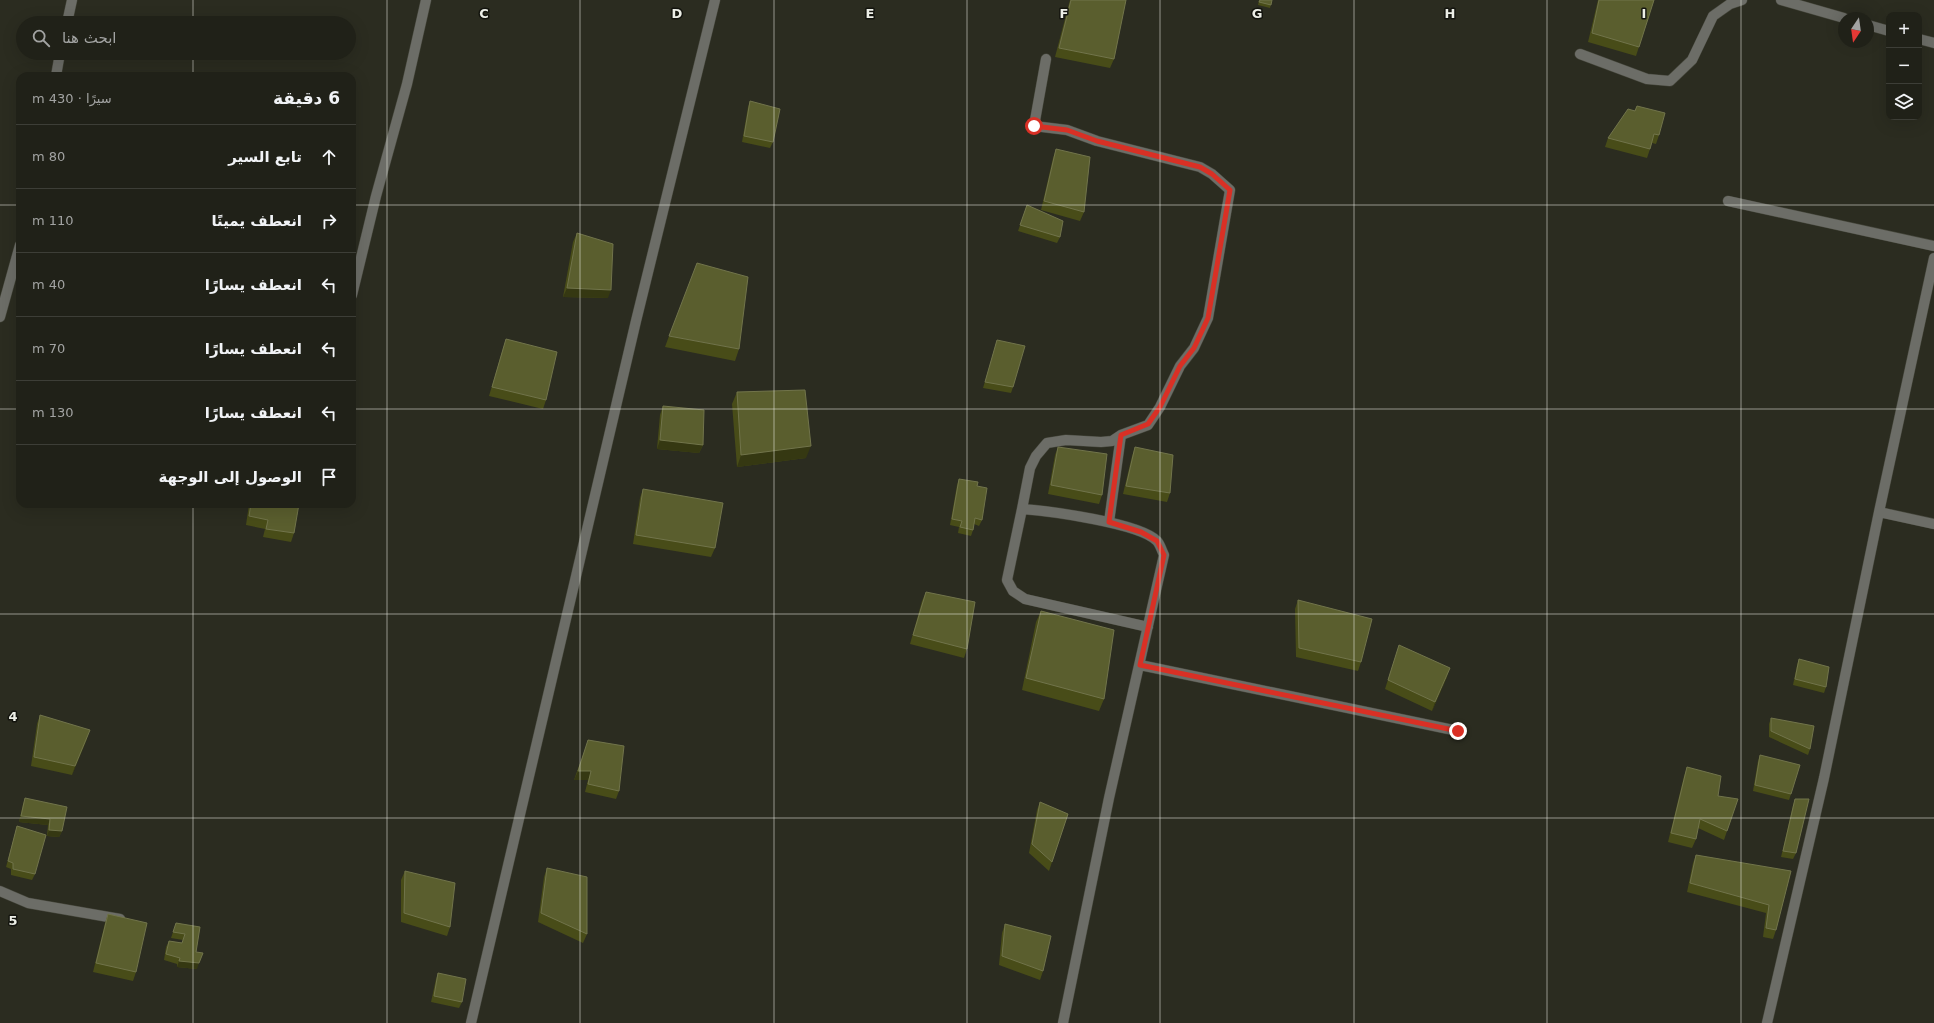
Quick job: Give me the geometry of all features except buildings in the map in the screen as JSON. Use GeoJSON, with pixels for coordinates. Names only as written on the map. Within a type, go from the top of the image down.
{"type":"FeatureCollection","features":[{"type":"Feature","properties":{"kind":"street"},"geometry":{"type":"LineString","coordinates":[[69,16],[72,0]]}},
{"type":"Feature","properties":{"kind":"street"},"geometry":{"type":"LineString","coordinates":[[356,278],[376,196],[407,84],[426,0]]}},
{"type":"Feature","properties":{"kind":"street"},"geometry":{"type":"LineString","coordinates":[[471,1023],[636,321],[715,0]]}},
{"type":"Feature","properties":{"kind":"street"},"geometry":{"type":"LineString","coordinates":[[1580,54],[1647,79],[1670,81],[1692,60],[1714,16],[1730,4],[1742,0]]}},
{"type":"Feature","properties":{"kind":"street"},"geometry":{"type":"LineString","coordinates":[[1781,0],[1838,16]]}},
{"type":"Feature","properties":{"kind":"street"},"geometry":{"type":"LineString","coordinates":[[1874,27],[1886,30]]}},
{"type":"Feature","properties":{"kind":"street"},"geometry":{"type":"LineString","coordinates":[[1922,40],[1934,43]]}},
{"type":"Feature","properties":{"kind":"street"},"geometry":{"type":"LineString","coordinates":[[1046,59],[1034,126],[1067,130],[1097,141],[1200,167],[1212,174],[1230,190],[1208,318],[1194,348],[1180,366],[1160,407],[1148,424],[1121,435],[1112,441],[1101,442],[1066,440],[1047,443],[1036,456],[1030,468],[1008,580],[1013,590],[1025,599],[1148,627]]}},
{"type":"Feature","properties":{"kind":"street"},"geometry":{"type":"LineString","coordinates":[[57,72],[59,60]]}},
{"type":"Feature","properties":{"kind":"street"},"geometry":{"type":"LineString","coordinates":[[1728,201],[1934,246]]}},
{"type":"Feature","properties":{"kind":"street"},"geometry":{"type":"LineString","coordinates":[[1767,1023],[1824,778],[1879,512],[1934,258]]}},
{"type":"Feature","properties":{"kind":"street"},"geometry":{"type":"LineString","coordinates":[[0,317],[16,259]]}},
{"type":"Feature","properties":{"kind":"street"},"geometry":{"type":"LineString","coordinates":[[1109,522],[1121,435]]}},
{"type":"Feature","properties":{"kind":"street"},"geometry":{"type":"LineString","coordinates":[[1022,509],[1109,522],[1141,532],[1157,541],[1164,555],[1109,798],[1063,1023]]}},
{"type":"Feature","properties":{"kind":"street"},"geometry":{"type":"LineString","coordinates":[[1879,512],[1934,524]]}},
{"type":"Feature","properties":{"kind":"street"},"geometry":{"type":"LineString","coordinates":[[1140,665],[1458,731]]}},
{"type":"Feature","properties":{"kind":"street"},"geometry":{"type":"LineString","coordinates":[[0,891],[6,896],[28,903],[128,921]]}},
{"type":"Feature","properties":{"kind":"route"},"geometry":{"type":"LineString","coordinates":[[1034,126],[1067,130],[1097,141],[1200,167],[1212,174],[1230,190],[1208,318],[1194,348],[1180,366],[1160,407],[1148,424],[1121,435],[1109,522],[1141,532],[1157,541],[1164,555],[1140,665],[1458,731]]}}]}
